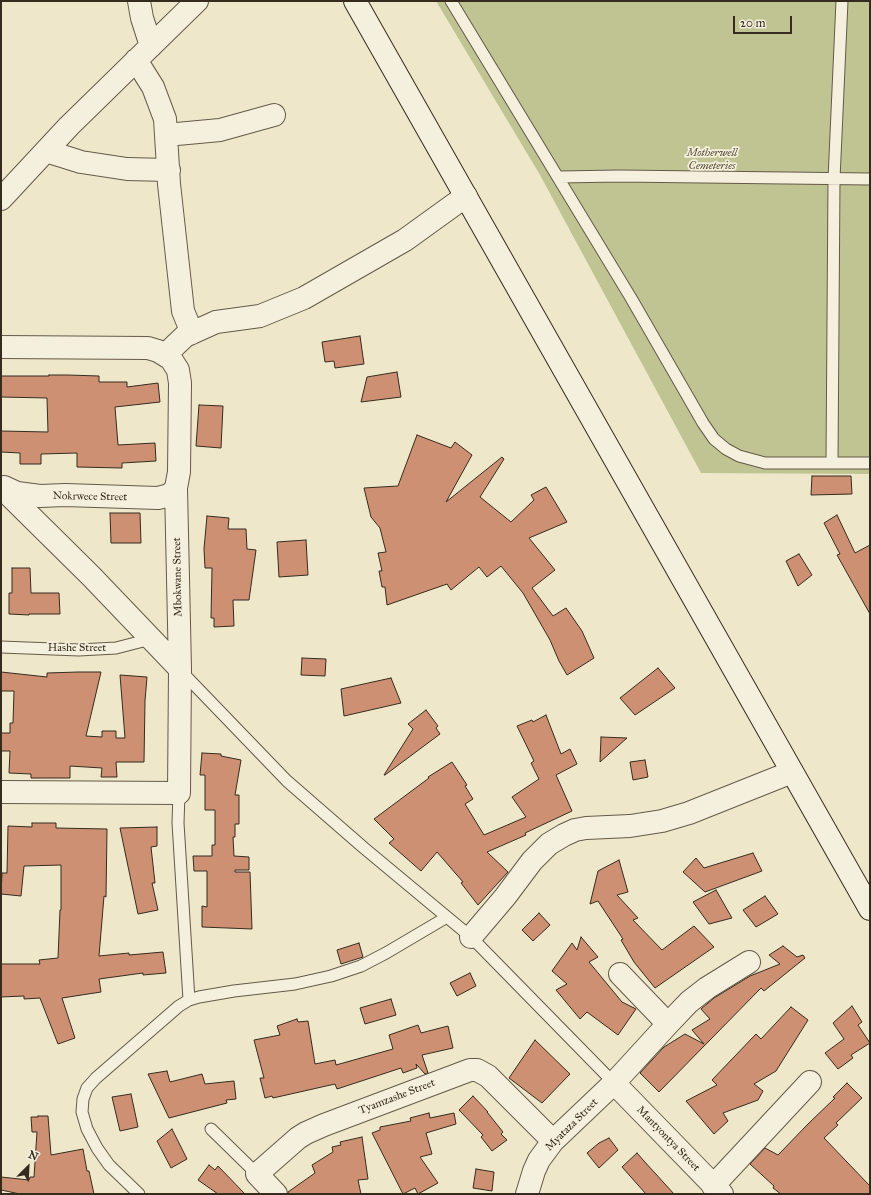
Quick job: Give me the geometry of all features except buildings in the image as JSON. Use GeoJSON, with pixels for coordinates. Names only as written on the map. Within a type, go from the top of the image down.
{"type":"FeatureCollection","features":[{"type":"Feature","properties":{"kind":"street"},"geometry":{"type":"LineString","coordinates":[[139,1],[142,18],[143,53],[153,87],[165,119],[183,311],[192,333]]}},
{"type":"Feature","properties":{"kind":"street"},"geometry":{"type":"LineString","coordinates":[[1,199],[69,126],[197,1]]}},
{"type":"Feature","properties":{"kind":"street"},"geometry":{"type":"LineString","coordinates":[[355,1],[870,909]]}},
{"type":"Feature","properties":{"kind":"street"},"geometry":{"type":"LineString","coordinates":[[166,135],[220,130],[274,115]]}},
{"type":"Feature","properties":{"kind":"street"},"geometry":{"type":"LineString","coordinates":[[46,151],[81,162],[127,169],[169,170]]}},
{"type":"Feature","properties":{"kind":"street"},"geometry":{"type":"LineString","coordinates":[[165,355],[185,336],[216,322],[260,316],[304,298],[405,240],[466,196]]}},
{"type":"Feature","properties":{"kind":"street","name":"Mbokwane Street"},"geometry":{"type":"LineString","coordinates":[[1,347],[148,348],[171,359],[178,370],[180,383],[180,472],[176,488],[180,669],[179,793]]}},
{"type":"Feature","properties":{"kind":"street"},"geometry":{"type":"LineString","coordinates":[[1,486],[91,576],[180,669]]}},
{"type":"Feature","properties":{"kind":"street","name":"Nokrwece Street"},"geometry":{"type":"LineString","coordinates":[[1,486],[17,493],[40,496],[158,498],[172,493],[176,488]]}},
{"type":"Feature","properties":{"kind":"street"},"geometry":{"type":"LineString","coordinates":[[471,937],[505,897],[532,861],[549,844],[564,835],[575,830],[586,828],[630,826],[662,821],[689,813],[792,772]]}},
{"type":"Feature","properties":{"kind":"street"},"geometry":{"type":"LineString","coordinates":[[1,792],[179,793]]}},
{"type":"Feature","properties":{"kind":"street","name":"Myataza Street"},"geometry":{"type":"LineString","coordinates":[[527,1194],[539,1160],[553,1141],[614,1083],[689,1002],[707,988],[749,962]]}},
{"type":"Feature","properties":{"kind":"street"},"geometry":{"type":"LineString","coordinates":[[620,974],[668,1024]]}},
{"type":"Feature","properties":{"kind":"street","name":"Tyamzashe Street"},"geometry":{"type":"LineString","coordinates":[[257,1174],[298,1138],[313,1129],[470,1070],[477,1070],[488,1076],[553,1141]]}},
{"type":"Feature","properties":{"kind":"street"},"geometry":{"type":"LineString","coordinates":[[718,1190],[810,1082]]}},
{"type":"Feature","properties":{"kind":"street","name":"Mantyontya Street"},"geometry":{"type":"LineString","coordinates":[[614,1083],[718,1190]]}},
{"type":"Feature","properties":{"kind":"street"},"geometry":{"type":"LineString","coordinates":[[257,1174],[276,1194]]}},
{"type":"Feature","properties":{"kind":"lane"},"geometry":{"type":"LineString","coordinates":[[451,1],[559,177],[703,423],[714,439],[726,449],[739,456],[765,463],[870,463]]}},
{"type":"Feature","properties":{"kind":"lane"},"geometry":{"type":"LineString","coordinates":[[832,463],[834,179],[842,1]]}},
{"type":"Feature","properties":{"kind":"lane"},"geometry":{"type":"LineString","coordinates":[[559,177],[619,176],[870,180]]}},
{"type":"Feature","properties":{"kind":"lane","name":"Hashe Street"},"geometry":{"type":"LineString","coordinates":[[1,646],[79,650],[109,649],[151,639]]}},
{"type":"Feature","properties":{"kind":"lane"},"geometry":{"type":"LineString","coordinates":[[180,669],[288,781],[364,848],[471,937],[614,1083]]}},
{"type":"Feature","properties":{"kind":"lane"},"geometry":{"type":"LineString","coordinates":[[179,793],[178,823],[189,1000]]}},
{"type":"Feature","properties":{"kind":"lane"},"geometry":{"type":"LineString","coordinates":[[139,1194],[110,1165],[97,1148],[87,1129],[82,1112],[83,1099],[87,1088],[96,1078],[179,1006],[189,1000],[234,991],[295,984],[331,976],[361,966],[447,917]]}},
{"type":"Feature","properties":{"kind":"lane"},"geometry":{"type":"LineString","coordinates":[[211,1129],[257,1174]]}},
{"type":"Feature","properties":{"kind":"green space","name":"Motherwell Cemeteries"},"geometry":{"type":"Polygon","coordinates":[[[436,1],[870,1],[870,474],[701,473],[540,175],[436,1]]]}}]}
